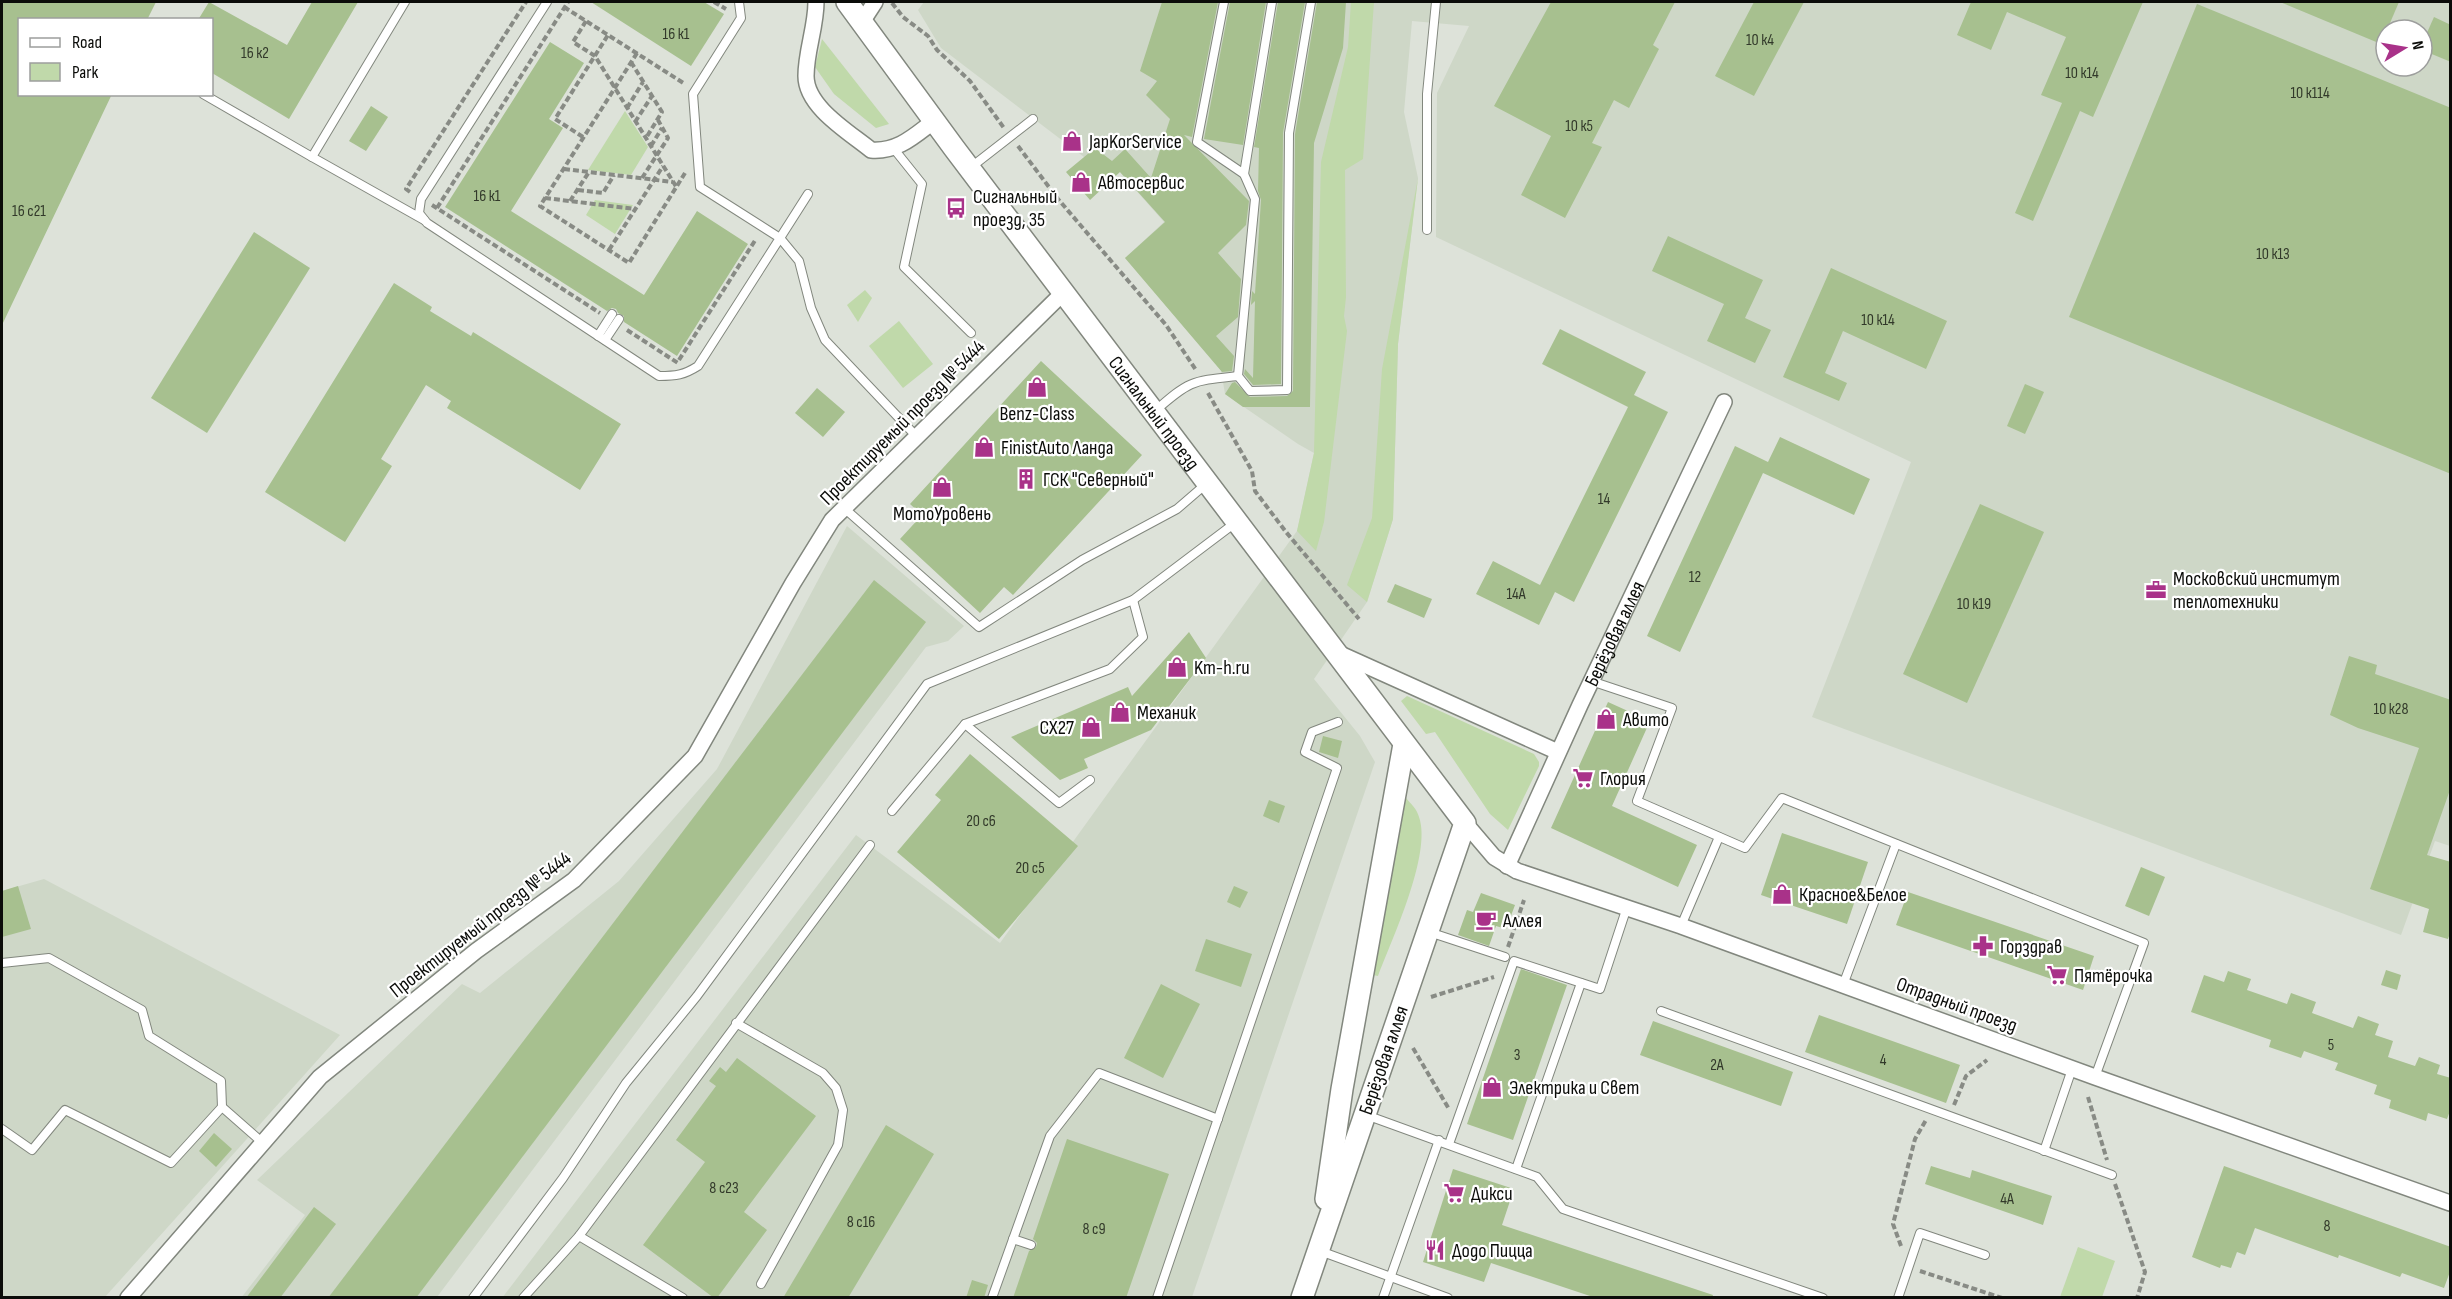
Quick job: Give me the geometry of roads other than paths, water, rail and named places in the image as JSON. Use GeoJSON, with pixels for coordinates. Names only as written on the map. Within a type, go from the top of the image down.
{"type":"FeatureCollection","features":[{"type":"Feature","properties":{"kind":"main road","name":"Сигнальный проезд"},"geometry":{"type":"LineString","coordinates":[[847,2],[970,169],[1465,823]]}},
{"type":"Feature","properties":{"kind":"main road"},"geometry":{"type":"LineString","coordinates":[[1318,1250],[1342,1089],[1404,744]]}},
{"type":"Feature","properties":{"kind":"main road","name":"Берёзовая аллея"},"geometry":{"type":"LineString","coordinates":[[1302,1298],[1465,823]]}},
{"type":"Feature","properties":{"kind":"street"},"geometry":{"type":"LineString","coordinates":[[816,2],[816,22],[806,74],[807,89],[813,101],[871,150],[894,149],[934,121]]}},
{"type":"Feature","properties":{"kind":"street"},"geometry":{"type":"LineString","coordinates":[[862,22],[875,2]]}},
{"type":"Feature","properties":{"kind":"street","name":"Проектируемый проезд № 5444"},"geometry":{"type":"LineString","coordinates":[[128,1298],[321,1077],[476,951],[574,880],[695,756],[793,583],[832,520],[1064,292]]}},
{"type":"Feature","properties":{"kind":"street","name":"Берёзовая аллея"},"geometry":{"type":"LineString","coordinates":[[1507,866],[1591,681],[1724,402]]}},
{"type":"Feature","properties":{"kind":"street"},"geometry":{"type":"LineString","coordinates":[[1338,653],[1558,752]]}},
{"type":"Feature","properties":{"kind":"street","name":"Отрадный проезд"},"geometry":{"type":"LineString","coordinates":[[1465,823],[1494,857],[1507,866],[1681,926],[2072,1069],[2451,1203]]}},
{"type":"Feature","properties":{"kind":"lane"},"geometry":{"type":"LineString","coordinates":[[312,157],[405,2]]}},
{"type":"Feature","properties":{"kind":"lane"},"geometry":{"type":"LineString","coordinates":[[428,223],[419,213],[422,199],[547,2]]}},
{"type":"Feature","properties":{"kind":"lane"},"geometry":{"type":"LineString","coordinates":[[739,2],[741,18],[693,93],[700,188],[780,238],[799,261],[812,308],[825,340],[917,437]]}},
{"type":"Feature","properties":{"kind":"lane"},"geometry":{"type":"LineString","coordinates":[[1224,2],[1197,142],[1244,174],[1255,199],[1238,376],[1250,391],[1287,390],[1289,133],[1311,2]]}},
{"type":"Feature","properties":{"kind":"lane"},"geometry":{"type":"LineString","coordinates":[[1244,174],[1272,2]]}},
{"type":"Feature","properties":{"kind":"lane"},"geometry":{"type":"LineString","coordinates":[[1427,230],[1427,94],[1436,2]]}},
{"type":"Feature","properties":{"kind":"lane"},"geometry":{"type":"LineString","coordinates":[[206,96],[428,223],[659,376],[686,374],[698,366],[808,194]]}},
{"type":"Feature","properties":{"kind":"lane"},"geometry":{"type":"LineString","coordinates":[[970,169],[1033,119]]}},
{"type":"Feature","properties":{"kind":"lane"},"geometry":{"type":"LineString","coordinates":[[894,149],[922,184],[904,267],[971,333]]}},
{"type":"Feature","properties":{"kind":"lane"},"geometry":{"type":"LineString","coordinates":[[602,338],[614,319]]}},
{"type":"Feature","properties":{"kind":"lane"},"geometry":{"type":"LineString","coordinates":[[1154,412],[1181,387],[1201,380],[1238,376]]}},
{"type":"Feature","properties":{"kind":"lane"},"geometry":{"type":"LineString","coordinates":[[844,508],[979,627],[1082,560],[1177,509],[1207,483]]}},
{"type":"Feature","properties":{"kind":"lane"},"geometry":{"type":"LineString","coordinates":[[473,1298],[563,1178],[626,1083],[698,996],[927,684],[1133,600],[1237,522]]}},
{"type":"Feature","properties":{"kind":"lane"},"geometry":{"type":"LineString","coordinates":[[892,811],[965,724],[1110,669],[1143,637],[1133,600]]}},
{"type":"Feature","properties":{"kind":"lane"},"geometry":{"type":"LineString","coordinates":[[1591,681],[1672,708],[1637,801],[1745,848],[1782,798],[2144,943],[2095,1077]]}},
{"type":"Feature","properties":{"kind":"lane"},"geometry":{"type":"LineString","coordinates":[[1157,1298],[1337,768],[1305,752],[1312,732],[1338,722]]}},
{"type":"Feature","properties":{"kind":"lane"},"geometry":{"type":"LineString","coordinates":[[965,724],[1059,803],[1090,780]]}},
{"type":"Feature","properties":{"kind":"lane"},"geometry":{"type":"LineString","coordinates":[[1681,926],[1719,837]]}},
{"type":"Feature","properties":{"kind":"lane"},"geometry":{"type":"LineString","coordinates":[[523,1298],[579,1236],[870,844]]}},
{"type":"Feature","properties":{"kind":"lane"},"geometry":{"type":"LineString","coordinates":[[1844,985],[1896,844]]}},
{"type":"Feature","properties":{"kind":"lane"},"geometry":{"type":"LineString","coordinates":[[1449,1144],[1514,961],[1600,989],[1627,908]]}},
{"type":"Feature","properties":{"kind":"lane"},"geometry":{"type":"LineString","coordinates":[[1428,932],[1505,957]]}},
{"type":"Feature","properties":{"kind":"lane"},"geometry":{"type":"LineString","coordinates":[[2,963],[49,958],[142,1010],[149,1036],[221,1081],[222,1107],[171,1163],[65,1110],[32,1150],[2,1128]]}},
{"type":"Feature","properties":{"kind":"lane"},"geometry":{"type":"LineString","coordinates":[[1516,1169],[1581,983]]}},
{"type":"Feature","properties":{"kind":"lane"},"geometry":{"type":"LineString","coordinates":[[1661,1011],[2112,1175]]}},
{"type":"Feature","properties":{"kind":"lane"},"geometry":{"type":"LineString","coordinates":[[736,1023],[823,1073],[836,1088],[843,1110],[838,1145],[761,1284]]}},
{"type":"Feature","properties":{"kind":"lane"},"geometry":{"type":"LineString","coordinates":[[2044,1151],[2072,1069]]}},
{"type":"Feature","properties":{"kind":"lane"},"geometry":{"type":"LineString","coordinates":[[992,1298],[1050,1136],[1098,1073],[1218,1119]]}},
{"type":"Feature","properties":{"kind":"lane"},"geometry":{"type":"LineString","coordinates":[[222,1107],[263,1143]]}},
{"type":"Feature","properties":{"kind":"lane"},"geometry":{"type":"LineString","coordinates":[[1365,1115],[1537,1177],[1563,1209],[1823,1298]]}},
{"type":"Feature","properties":{"kind":"lane"},"geometry":{"type":"LineString","coordinates":[[1383,1298],[1439,1140]]}},
{"type":"Feature","properties":{"kind":"lane"},"geometry":{"type":"LineString","coordinates":[[1898,1298],[1920,1233],[1985,1255]]}},
{"type":"Feature","properties":{"kind":"lane"},"geometry":{"type":"LineString","coordinates":[[579,1236],[683,1298]]}},
{"type":"Feature","properties":{"kind":"lane"},"geometry":{"type":"LineString","coordinates":[[1013,1239],[1031,1245]]}},
{"type":"Feature","properties":{"kind":"lane"},"geometry":{"type":"LineString","coordinates":[[1318,1250],[1448,1298]]}},
{"type":"Feature","properties":{"kind":"place","name":"JapKorService"},"geometry":{"type":"Point","coordinates":[1072,141]}},
{"type":"Feature","properties":{"kind":"place","name":"Автосервис"},"geometry":{"type":"Point","coordinates":[1081,182]}},
{"type":"Feature","properties":{"kind":"place","name":"Сигнальный проезд, 35"},"geometry":{"type":"Point","coordinates":[956,208]}},
{"type":"Feature","properties":{"kind":"place","name":"Benz-Class"},"geometry":{"type":"Point","coordinates":[1037,387]}},
{"type":"Feature","properties":{"kind":"place","name":"FinistAuto Ланда"},"geometry":{"type":"Point","coordinates":[984,447]}},
{"type":"Feature","properties":{"kind":"place","name":"ГСК \"Северный\""},"geometry":{"type":"Point","coordinates":[1026,479]}},
{"type":"Feature","properties":{"kind":"place","name":"МотоУровень"},"geometry":{"type":"Point","coordinates":[942,487]}},
{"type":"Feature","properties":{"kind":"place","name":"Московский институт теплотехники"},"geometry":{"type":"Point","coordinates":[2156,590]}},
{"type":"Feature","properties":{"kind":"place","name":"Km-h.ru"},"geometry":{"type":"Point","coordinates":[1177,667]}},
{"type":"Feature","properties":{"kind":"place","name":"Механик"},"geometry":{"type":"Point","coordinates":[1120,712]}},
{"type":"Feature","properties":{"kind":"place","name":"Авито"},"geometry":{"type":"Point","coordinates":[1606,719]}},
{"type":"Feature","properties":{"kind":"place","name":"CX27"},"geometry":{"type":"Point","coordinates":[1091,727]}},
{"type":"Feature","properties":{"kind":"place","name":"Глория"},"geometry":{"type":"Point","coordinates":[1583,778]}},
{"type":"Feature","properties":{"kind":"place","name":"Красное&Белое"},"geometry":{"type":"Point","coordinates":[1782,894]}},
{"type":"Feature","properties":{"kind":"place","name":"Аллея"},"geometry":{"type":"Point","coordinates":[1486,920]}},
{"type":"Feature","properties":{"kind":"place","name":"Горздрав"},"geometry":{"type":"Point","coordinates":[1983,946]}},
{"type":"Feature","properties":{"kind":"place","name":"Пятёрочка"},"geometry":{"type":"Point","coordinates":[2057,975]}},
{"type":"Feature","properties":{"kind":"place","name":"Электрика и Свет"},"geometry":{"type":"Point","coordinates":[1492,1087]}},
{"type":"Feature","properties":{"kind":"place","name":"Дикси"},"geometry":{"type":"Point","coordinates":[1454,1193]}},
{"type":"Feature","properties":{"kind":"place","name":"Додо Пицца"},"geometry":{"type":"Point","coordinates":[1435,1250]}}]}
